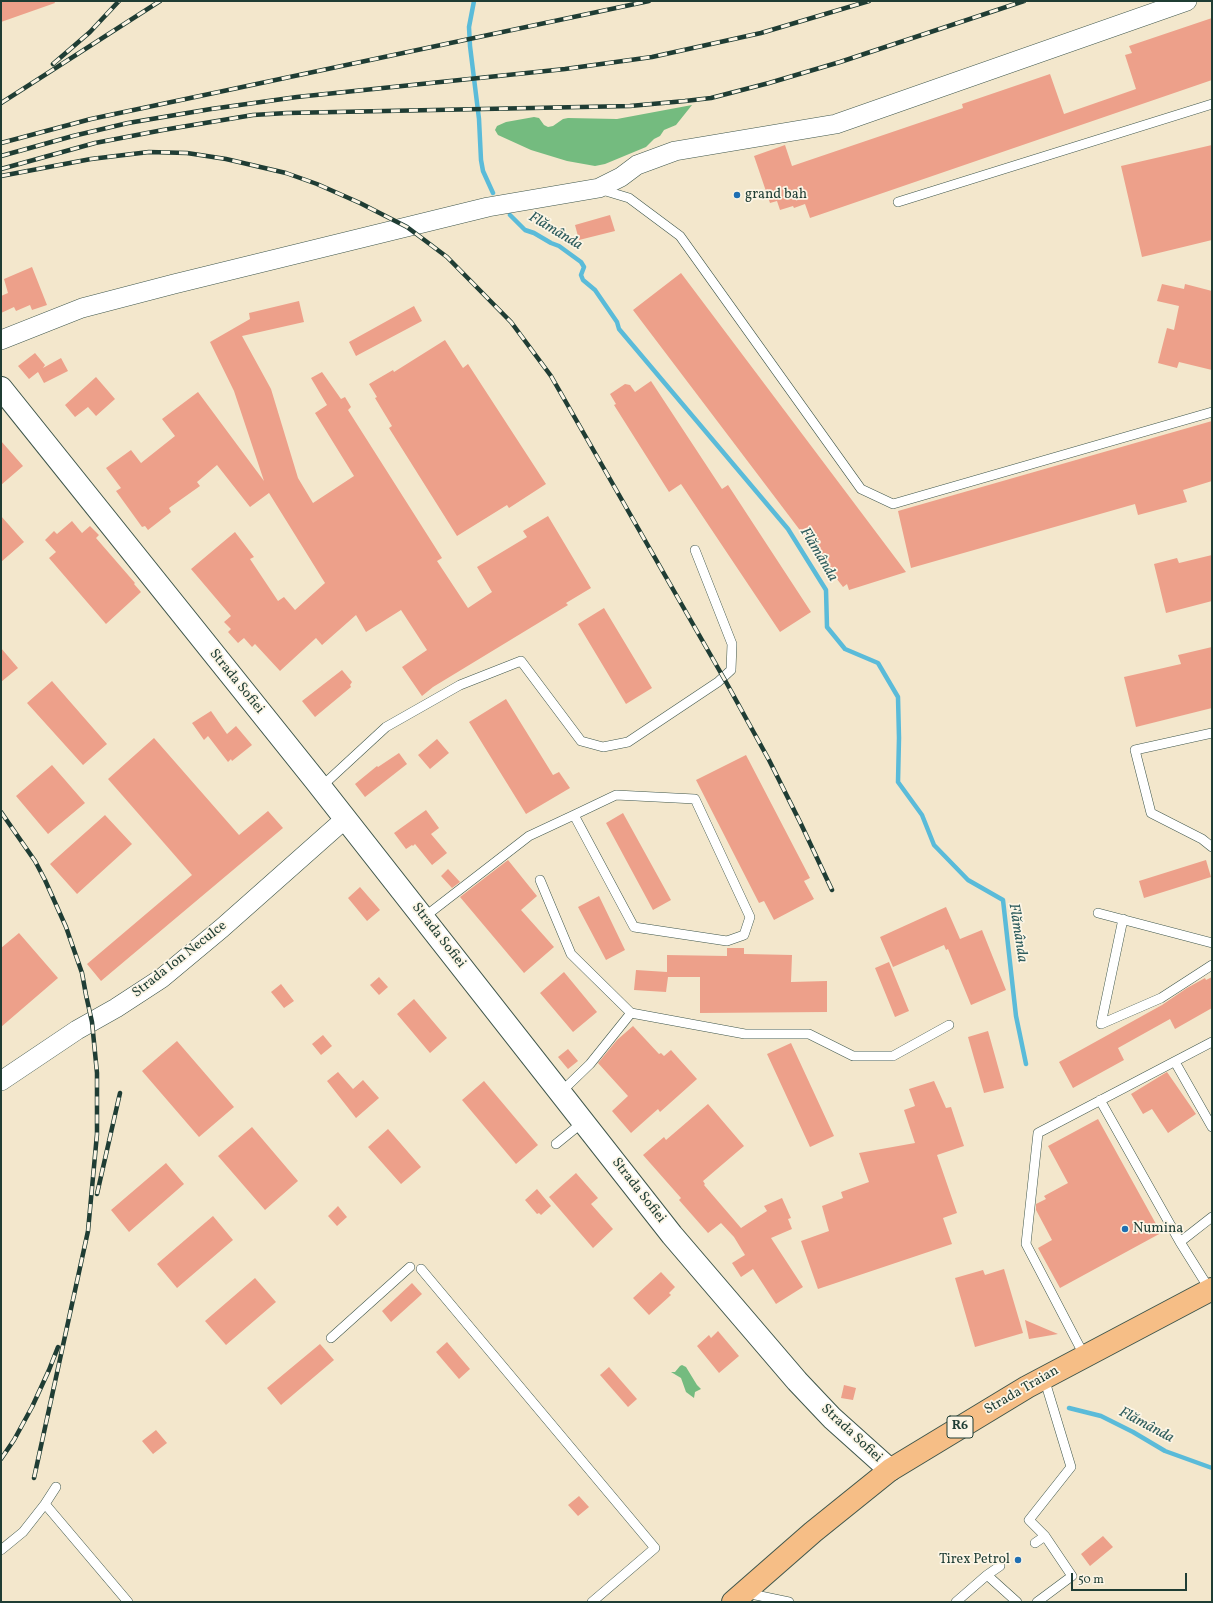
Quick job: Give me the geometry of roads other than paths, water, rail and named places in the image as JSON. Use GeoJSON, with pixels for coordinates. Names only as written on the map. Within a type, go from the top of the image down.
{"type":"FeatureCollection","features":[{"type":"Feature","properties":{"kind":"highway","name":"Strada Trаian"},"geometry":{"type":"LineString","coordinates":[[738,1597],[813,1532],[890,1470],[1044,1378],[1211,1290]]}},
{"type":"Feature","properties":{"kind":"street"},"geometry":{"type":"LineString","coordinates":[[1,340],[82,308],[174,284],[488,207],[599,188],[621,177],[637,165],[675,151],[836,124],[1188,1]]}},
{"type":"Feature","properties":{"kind":"street","name":"Strada Sofiei"},"geometry":{"type":"LineString","coordinates":[[1,388],[321,787],[672,1235],[797,1381],[832,1418],[890,1470]]}},
{"type":"Feature","properties":{"kind":"street","name":"Strada Ion Neculce"},"geometry":{"type":"LineString","coordinates":[[1,1081],[77,1030],[116,1008],[162,978],[222,928],[345,819]]}},
{"type":"Feature","properties":{"kind":"lane"},"geometry":{"type":"LineString","coordinates":[[898,202],[1212,104]]}},
{"type":"Feature","properties":{"kind":"lane"},"geometry":{"type":"LineString","coordinates":[[599,188],[629,198],[680,236],[861,489],[893,504],[1212,412]]}},
{"type":"Feature","properties":{"kind":"lane"},"geometry":{"type":"LineString","coordinates":[[321,787],[386,727],[460,685],[521,661],[580,741],[604,747],[628,742],[718,682],[730,670],[732,644],[695,550]]}},
{"type":"Feature","properties":{"kind":"lane"},"geometry":{"type":"LineString","coordinates":[[1212,733],[1136,750],[1151,813],[1202,839],[1212,847]]}},
{"type":"Feature","properties":{"kind":"lane"},"geometry":{"type":"LineString","coordinates":[[423,918],[529,836],[616,795],[695,799],[750,917],[744,935],[727,941],[634,927],[574,815]]}},
{"type":"Feature","properties":{"kind":"lane"},"geometry":{"type":"LineString","coordinates":[[540,880],[571,954],[631,1013],[746,1034],[809,1034],[853,1056],[893,1056],[949,1025]]}},
{"type":"Feature","properties":{"kind":"lane"},"geometry":{"type":"LineString","coordinates":[[1098,913],[1212,943]]}},
{"type":"Feature","properties":{"kind":"lane"},"geometry":{"type":"LineString","coordinates":[[1123,919],[1101,1024],[1161,998],[1212,965]]}},
{"type":"Feature","properties":{"kind":"lane"},"geometry":{"type":"LineString","coordinates":[[560,1092],[590,1064],[631,1013]]}},
{"type":"Feature","properties":{"kind":"lane"},"geometry":{"type":"LineString","coordinates":[[1085,1356],[1026,1244],[1038,1133],[1212,1042]]}},
{"type":"Feature","properties":{"kind":"lane"},"geometry":{"type":"LineString","coordinates":[[1174,1062],[1212,1127]]}},
{"type":"Feature","properties":{"kind":"lane"},"geometry":{"type":"LineString","coordinates":[[1100,1100],[1180,1242],[1211,1290]]}},
{"type":"Feature","properties":{"kind":"lane"},"geometry":{"type":"LineString","coordinates":[[556,1144],[583,1122]]}},
{"type":"Feature","properties":{"kind":"lane"},"geometry":{"type":"LineString","coordinates":[[1180,1242],[1212,1217]]}},
{"type":"Feature","properties":{"kind":"lane"},"geometry":{"type":"LineString","coordinates":[[331,1338],[410,1267]]}},
{"type":"Feature","properties":{"kind":"lane"},"geometry":{"type":"LineString","coordinates":[[421,1269],[655,1548],[592,1602]]}},
{"type":"Feature","properties":{"kind":"lane"},"geometry":{"type":"LineString","coordinates":[[1037,1602],[1072,1576],[1046,1536],[1029,1520],[1071,1467],[1044,1378]]}},
{"type":"Feature","properties":{"kind":"lane"},"geometry":{"type":"LineString","coordinates":[[1,1550],[23,1532],[45,1504],[56,1486]]}},
{"type":"Feature","properties":{"kind":"lane"},"geometry":{"type":"LineString","coordinates":[[45,1504],[128,1602]]}},
{"type":"Feature","properties":{"kind":"lane"},"geometry":{"type":"LineString","coordinates":[[1035,1543],[1046,1536]]}},
{"type":"Feature","properties":{"kind":"lane"},"geometry":{"type":"LineString","coordinates":[[956,1602],[987,1575],[1000,1566]]}},
{"type":"Feature","properties":{"kind":"lane"},"geometry":{"type":"LineString","coordinates":[[987,1575],[1017,1602]]}},
{"type":"Feature","properties":{"kind":"lane"},"geometry":{"type":"LineString","coordinates":[[738,1597],[789,1602]]}},
{"type":"Feature","properties":{"kind":"waterway","name":"Flămânda"},"geometry":{"type":"LineString","coordinates":[[474,1],[469,27],[479,119],[481,160],[483,171],[493,193]]}},
{"type":"Feature","properties":{"kind":"waterway","name":"Flămânda"},"geometry":{"type":"LineString","coordinates":[[510,215],[525,230],[559,246],[581,262],[584,267],[581,275],[583,280],[595,290],[617,322],[619,329],[788,529],[826,590],[827,627],[845,649],[878,663],[898,697],[898,782],[922,815],[934,845],[968,880],[1003,900],[1016,1016],[1026,1064]]}},
{"type":"Feature","properties":{"kind":"waterway","name":"Flămânda"},"geometry":{"type":"LineString","coordinates":[[1069,1408],[1101,1416],[1133,1432],[1165,1451],[1212,1468]]}},
{"type":"Feature","properties":{"kind":"railway"},"geometry":{"type":"LineString","coordinates":[[53,64],[90,32],[119,1]]}},
{"type":"Feature","properties":{"kind":"railway"},"geometry":{"type":"LineString","coordinates":[[1,103],[160,1]]}},
{"type":"Feature","properties":{"kind":"railway"},"geometry":{"type":"LineString","coordinates":[[1,143],[91,119],[649,1]]}},
{"type":"Feature","properties":{"kind":"railway"},"geometry":{"type":"LineString","coordinates":[[1,156],[73,136],[128,123],[211,109],[297,97],[565,69],[652,57],[761,33],[869,1]]}},
{"type":"Feature","properties":{"kind":"railway"},"geometry":{"type":"LineString","coordinates":[[1,169],[95,143],[253,115],[630,106],[711,98],[840,62],[1024,1]]}},
{"type":"Feature","properties":{"kind":"railway"},"geometry":{"type":"LineString","coordinates":[[1,176],[91,159],[149,152],[187,153],[226,159],[286,173],[317,184],[360,203],[407,227],[447,257],[511,322],[551,376],[769,760],[832,890]]}},
{"type":"Feature","properties":{"kind":"railway"},"geometry":{"type":"LineString","coordinates":[[1,812],[35,861],[66,927],[82,973],[92,1022],[97,1073],[97,1134],[88,1231],[34,1478]]}},
{"type":"Feature","properties":{"kind":"railway"},"geometry":{"type":"LineString","coordinates":[[97,1194],[120,1093]]}},
{"type":"Feature","properties":{"kind":"railway"},"geometry":{"type":"LineString","coordinates":[[1,1459],[14,1440],[32,1407],[58,1347]]}},
{"type":"Feature","properties":{"kind":"place","name":"grand bah"},"geometry":{"type":"Point","coordinates":[737,195]}},
{"type":"Feature","properties":{"kind":"place","name":"Numina"},"geometry":{"type":"Point","coordinates":[1125,1229]}},
{"type":"Feature","properties":{"kind":"place","name":"Tirex Petrol"},"geometry":{"type":"Point","coordinates":[1018,1560]}}]}
